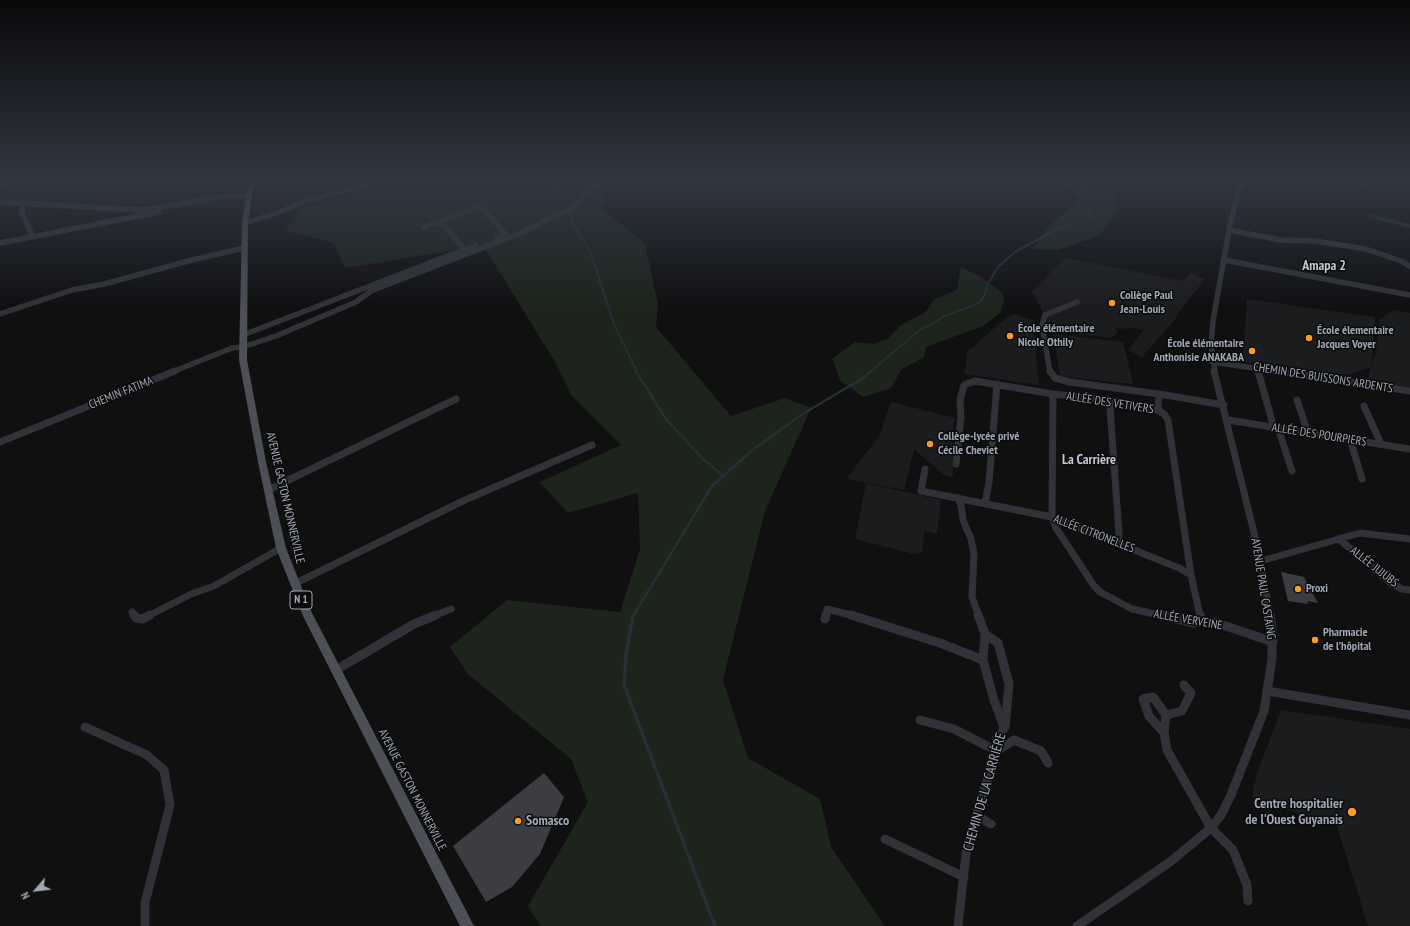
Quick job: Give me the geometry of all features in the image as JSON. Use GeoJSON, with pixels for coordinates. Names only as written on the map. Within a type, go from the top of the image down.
{"type":"FeatureCollection","features":[{"type":"Feature","properties":{"kind":"main road","name":"AVENUE GASTON MONNERVILLE"},"geometry":{"type":"LineString","coordinates":[[244,223],[244,372],[281,548],[294,584],[336,670],[467,926]]}},
{"type":"Feature","properties":{"kind":"street"},"geometry":{"type":"LineString","coordinates":[[26,223],[30,237]]}},
{"type":"Feature","properties":{"kind":"street"},"geometry":{"type":"LineString","coordinates":[[0,243],[101,223]]}},
{"type":"Feature","properties":{"kind":"street"},"geometry":{"type":"LineString","coordinates":[[424,227],[434,223]]}},
{"type":"Feature","properties":{"kind":"street"},"geometry":{"type":"LineString","coordinates":[[442,223],[465,250]]}},
{"type":"Feature","properties":{"kind":"street"},"geometry":{"type":"LineString","coordinates":[[243,335],[503,235],[505,233],[496,223]]}},
{"type":"Feature","properties":{"kind":"street","name":"CHEMIN FATIMA"},"geometry":{"type":"LineString","coordinates":[[0,442],[232,348],[243,347],[276,336],[356,302],[371,291],[526,231],[540,223]]}},
{"type":"Feature","properties":{"kind":"street","name":"AVENUE PAUL CASTAING"},"geometry":{"type":"LineString","coordinates":[[1077,926],[1170,862],[1211,828],[1221,815],[1246,758],[1264,711],[1272,659],[1273,642],[1261,561],[1228,420],[1212,362],[1212,321],[1231,223]]}},
{"type":"Feature","properties":{"kind":"street"},"geometry":{"type":"LineString","coordinates":[[1229,230],[1281,240],[1314,241],[1366,250],[1401,261],[1410,266]]}},
{"type":"Feature","properties":{"kind":"street"},"geometry":{"type":"LineString","coordinates":[[0,314],[72,290],[104,284],[192,260],[244,248]]}},
{"type":"Feature","properties":{"kind":"street"},"geometry":{"type":"LineString","coordinates":[[1224,260],[1410,295]]}},
{"type":"Feature","properties":{"kind":"street"},"geometry":{"type":"LineString","coordinates":[[1077,302],[1045,315],[1042,326],[1050,373],[1053,376],[1060,380],[1070,382],[1159,394],[1224,405]]}},
{"type":"Feature","properties":{"kind":"street","name":"CHEMIN DES BUISSONS ARDENTS"},"geometry":{"type":"LineString","coordinates":[[1212,362],[1410,391]]}},
{"type":"Feature","properties":{"kind":"street"},"geometry":{"type":"LineString","coordinates":[[1258,368],[1276,428],[1292,471]]}},
{"type":"Feature","properties":{"kind":"street","name":"ALLÉE DES VETIVERS"},"geometry":{"type":"LineString","coordinates":[[956,464],[961,418],[960,400],[964,385],[975,381],[1053,394],[1108,400],[1158,410],[1164,414],[1168,420],[1191,575]]}},
{"type":"Feature","properties":{"kind":"street"},"geometry":{"type":"LineString","coordinates":[[985,504],[989,482],[997,384]]}},
{"type":"Feature","properties":{"kind":"street"},"geometry":{"type":"LineString","coordinates":[[1052,517],[1054,507],[1053,394]]}},
{"type":"Feature","properties":{"kind":"street"},"geometry":{"type":"LineString","coordinates":[[1158,410],[1159,394]]}},
{"type":"Feature","properties":{"kind":"street"},"geometry":{"type":"LineString","coordinates":[[268,490],[456,399]]}},
{"type":"Feature","properties":{"kind":"street"},"geometry":{"type":"LineString","coordinates":[[1108,400],[1111,423],[1118,542]]}},
{"type":"Feature","properties":{"kind":"street"},"geometry":{"type":"LineString","coordinates":[[1297,400],[1308,433]]}},
{"type":"Feature","properties":{"kind":"street"},"geometry":{"type":"LineString","coordinates":[[1364,406],[1382,444]]}},
{"type":"Feature","properties":{"kind":"street","name":"ALLÉE DES POURPIERS"},"geometry":{"type":"LineString","coordinates":[[1228,420],[1410,449]]}},
{"type":"Feature","properties":{"kind":"street"},"geometry":{"type":"LineString","coordinates":[[1350,439],[1362,479]]}},
{"type":"Feature","properties":{"kind":"street"},"geometry":{"type":"LineString","coordinates":[[294,584],[465,500],[592,445]]}},
{"type":"Feature","properties":{"kind":"street","name":"ALLÉE CITRONELLES"},"geometry":{"type":"LineString","coordinates":[[925,469],[921,491],[1052,517],[1118,542],[1191,575]]}},
{"type":"Feature","properties":{"kind":"street","name":"CHEMIN DE LA CARRIÈRE"},"geometry":{"type":"LineString","coordinates":[[958,498],[961,505],[963,520],[971,539],[974,554],[971,587],[972,600],[985,634],[983,660],[994,700],[1004,727],[998,751],[976,815],[966,854],[958,926]]}},
{"type":"Feature","properties":{"kind":"street","name":"ALLÉE VERVEINE"},"geometry":{"type":"LineString","coordinates":[[1052,517],[1056,528],[1079,565],[1100,592],[1132,609],[1194,622],[1214,622],[1273,642]]}},
{"type":"Feature","properties":{"kind":"street"},"geometry":{"type":"LineString","coordinates":[[1261,561],[1366,532],[1410,539]]}},
{"type":"Feature","properties":{"kind":"street","name":"ALLÉE JUJUBS"},"geometry":{"type":"LineString","coordinates":[[1339,539],[1392,584],[1402,589],[1410,590]]}},
{"type":"Feature","properties":{"kind":"street"},"geometry":{"type":"LineString","coordinates":[[132,612],[136,618],[144,619],[191,594],[214,586],[281,548]]}},
{"type":"Feature","properties":{"kind":"street"},"geometry":{"type":"LineString","coordinates":[[1191,575],[1201,621]]}},
{"type":"Feature","properties":{"kind":"street"},"geometry":{"type":"LineString","coordinates":[[336,670],[408,627],[451,609]]}},
{"type":"Feature","properties":{"kind":"street"},"geometry":{"type":"LineString","coordinates":[[826,619],[827,609],[940,643],[983,660]]}},
{"type":"Feature","properties":{"kind":"street"},"geometry":{"type":"LineString","coordinates":[[985,634],[998,643],[1009,684],[1007,715],[1004,727]]}},
{"type":"Feature","properties":{"kind":"street"},"geometry":{"type":"LineString","coordinates":[[1166,715],[1182,711],[1191,693],[1184,685]]}},
{"type":"Feature","properties":{"kind":"street"},"geometry":{"type":"LineString","coordinates":[[1267,691],[1410,715]]}},
{"type":"Feature","properties":{"kind":"street"},"geometry":{"type":"LineString","coordinates":[[1164,732],[1149,716],[1143,699],[1153,698],[1166,715],[1164,732],[1167,750],[1211,828],[1233,850],[1247,885],[1248,901]]}},
{"type":"Feature","properties":{"kind":"street"},"geometry":{"type":"LineString","coordinates":[[920,720],[954,729],[998,751],[1014,740],[1041,751],[1048,763]]}},
{"type":"Feature","properties":{"kind":"street"},"geometry":{"type":"LineString","coordinates":[[86,727],[147,755],[164,770],[170,805],[145,903],[145,926]]}},
{"type":"Feature","properties":{"kind":"street"},"geometry":{"type":"LineString","coordinates":[[976,815],[991,824]]}},
{"type":"Feature","properties":{"kind":"street"},"geometry":{"type":"LineString","coordinates":[[886,839],[964,878]]}},
{"type":"Feature","properties":{"kind":"shaded area"},"geometry":{"type":"Polygon","coordinates":[[[291,223],[620,223],[645,244],[658,305],[656,327],[731,416],[785,398],[811,408],[765,511],[723,680],[748,758],[820,799],[831,847],[885,926],[541,926],[528,906],[588,802],[571,759],[468,674],[450,647],[507,600],[620,612],[640,549],[638,493],[568,513],[540,482],[621,445],[571,395],[555,362],[483,245],[345,268],[334,243],[285,230],[291,223]]]}},
{"type":"Feature","properties":{"kind":"shaded area"},"geometry":{"type":"Polygon","coordinates":[[[1051,223],[1109,223],[1098,236],[1057,250],[1032,249],[1051,223]]]}},
{"type":"Feature","properties":{"kind":"shaded area"},"geometry":{"type":"Polygon","coordinates":[[[1390,223],[1410,224],[1410,229],[1390,223]]]}},
{"type":"Feature","properties":{"kind":"shaded area","name":"Collège Paul Jean-Louis"},"geometry":{"type":"Polygon","coordinates":[[[1066,258],[1183,281],[1191,273],[1205,279],[1177,317],[1142,357],[1128,350],[1144,330],[1126,327],[1126,329],[1116,328],[1117,333],[1111,338],[1058,332],[1048,323],[1032,291],[1066,258]]]}},
{"type":"Feature","properties":{"kind":"shaded area"},"geometry":{"type":"Polygon","coordinates":[[[961,267],[979,276],[1002,292],[1004,301],[1000,313],[983,326],[926,347],[924,357],[901,370],[891,388],[863,397],[840,380],[832,359],[855,342],[874,344],[887,339],[901,325],[926,312],[933,300],[957,290],[961,267]]]}},
{"type":"Feature","properties":{"kind":"shaded area","name":"École élementaire Jacques Voyer"},"geometry":{"type":"Polygon","coordinates":[[[1247,299],[1375,317],[1372,365],[1376,351],[1380,319],[1393,310],[1410,313],[1410,387],[1376,383],[1375,381],[1368,379],[1371,367],[1347,375],[1246,362],[1243,360],[1247,299]]]}},
{"type":"Feature","properties":{"kind":"shaded area","name":"École élémentaire Nicole Othily"},"geometry":{"type":"Polygon","coordinates":[[[1016,314],[1033,320],[1039,385],[965,374],[967,352],[1008,316],[1016,314]]]}},
{"type":"Feature","properties":{"kind":"shaded area"},"geometry":{"type":"Polygon","coordinates":[[[1053,334],[1123,342],[1133,384],[1060,376],[1053,334]]]}},
{"type":"Feature","properties":{"kind":"shaded area"},"geometry":{"type":"Polygon","coordinates":[[[891,402],[955,418],[952,435],[953,477],[944,475],[914,449],[904,490],[846,479],[880,435],[891,402]]]}},
{"type":"Feature","properties":{"kind":"shaded area"},"geometry":{"type":"Polygon","coordinates":[[[866,483],[941,500],[937,534],[924,531],[922,552],[914,554],[855,539],[866,483]]]}},
{"type":"Feature","properties":{"kind":"shaded area","name":"Centre hospitalier de l'Ouest Guyanais"},"geometry":{"type":"Polygon","coordinates":[[[1281,710],[1410,729],[1410,926],[1368,926],[1337,826],[1252,798],[1256,776],[1281,710]]]}},
{"type":"Feature","properties":{"kind":"building","name":"Proxi"},"geometry":{"type":"Polygon","coordinates":[[[1281,572],[1304,577],[1318,603],[1307,601],[1308,604],[1288,601],[1281,572]]]}},
{"type":"Feature","properties":{"kind":"building","name":"Somasco"},"geometry":{"type":"Polygon","coordinates":[[[544,773],[564,797],[540,854],[512,887],[486,902],[453,846],[544,773]]]}},
{"type":"Feature","properties":{"kind":"waterway"},"geometry":{"type":"LineString","coordinates":[[574,223],[590,251],[614,324],[637,372]]}},
{"type":"Feature","properties":{"kind":"waterway"},"geometry":{"type":"LineString","coordinates":[[870,372],[921,329],[933,324],[942,317],[979,303],[985,295],[987,285],[998,267],[1015,252],[1055,230],[1075,223]]}},
{"type":"Feature","properties":{"kind":"waterway"},"geometry":{"type":"LineString","coordinates":[[1399,223],[1410,226]]}},
{"type":"Feature","properties":{"kind":"waterway"},"geometry":{"type":"LineString","coordinates":[[636,371],[665,418],[703,459],[723,476]]}},
{"type":"Feature","properties":{"kind":"waterway"},"geometry":{"type":"LineString","coordinates":[[633,616],[712,486],[754,449],[801,415],[863,378],[871,371]]}},
{"type":"Feature","properties":{"kind":"waterway"},"geometry":{"type":"LineString","coordinates":[[633,615],[626,655],[624,685],[715,926]]}},
{"type":"Feature","properties":{"kind":"place","name":"Collège Paul Jean-Louis"},"geometry":{"type":"Point","coordinates":[1112,303]}},
{"type":"Feature","properties":{"kind":"place","name":"École élémentaire Nicole Othily"},"geometry":{"type":"Point","coordinates":[1010,336]}},
{"type":"Feature","properties":{"kind":"place","name":"École élementaire Jacques Voyer"},"geometry":{"type":"Point","coordinates":[1309,338]}},
{"type":"Feature","properties":{"kind":"place","name":"École élémentaire Anthonisie ANAKABA"},"geometry":{"type":"Point","coordinates":[1252,351]}},
{"type":"Feature","properties":{"kind":"place","name":"Collège-lycée privé Cécile Cheviet"},"geometry":{"type":"Point","coordinates":[930,444]}},
{"type":"Feature","properties":{"kind":"place","name":"Proxi"},"geometry":{"type":"Point","coordinates":[1298,589]}},
{"type":"Feature","properties":{"kind":"place","name":"Pharmacie de l’hôpital"},"geometry":{"type":"Point","coordinates":[1315,640]}},
{"type":"Feature","properties":{"kind":"place","name":"Centre hospitalier de l'Ouest Guyanais"},"geometry":{"type":"Point","coordinates":[1352,812]}},
{"type":"Feature","properties":{"kind":"place","name":"Somasco"},"geometry":{"type":"Point","coordinates":[518,821]}},
{"type":"Feature","properties":{"kind":"district","name":"Amapa 2"},"geometry":{"type":"Point","coordinates":[1324,266]}},
{"type":"Feature","properties":{"kind":"district","name":"La Carrière"},"geometry":{"type":"Point","coordinates":[1089,460]}}]}
